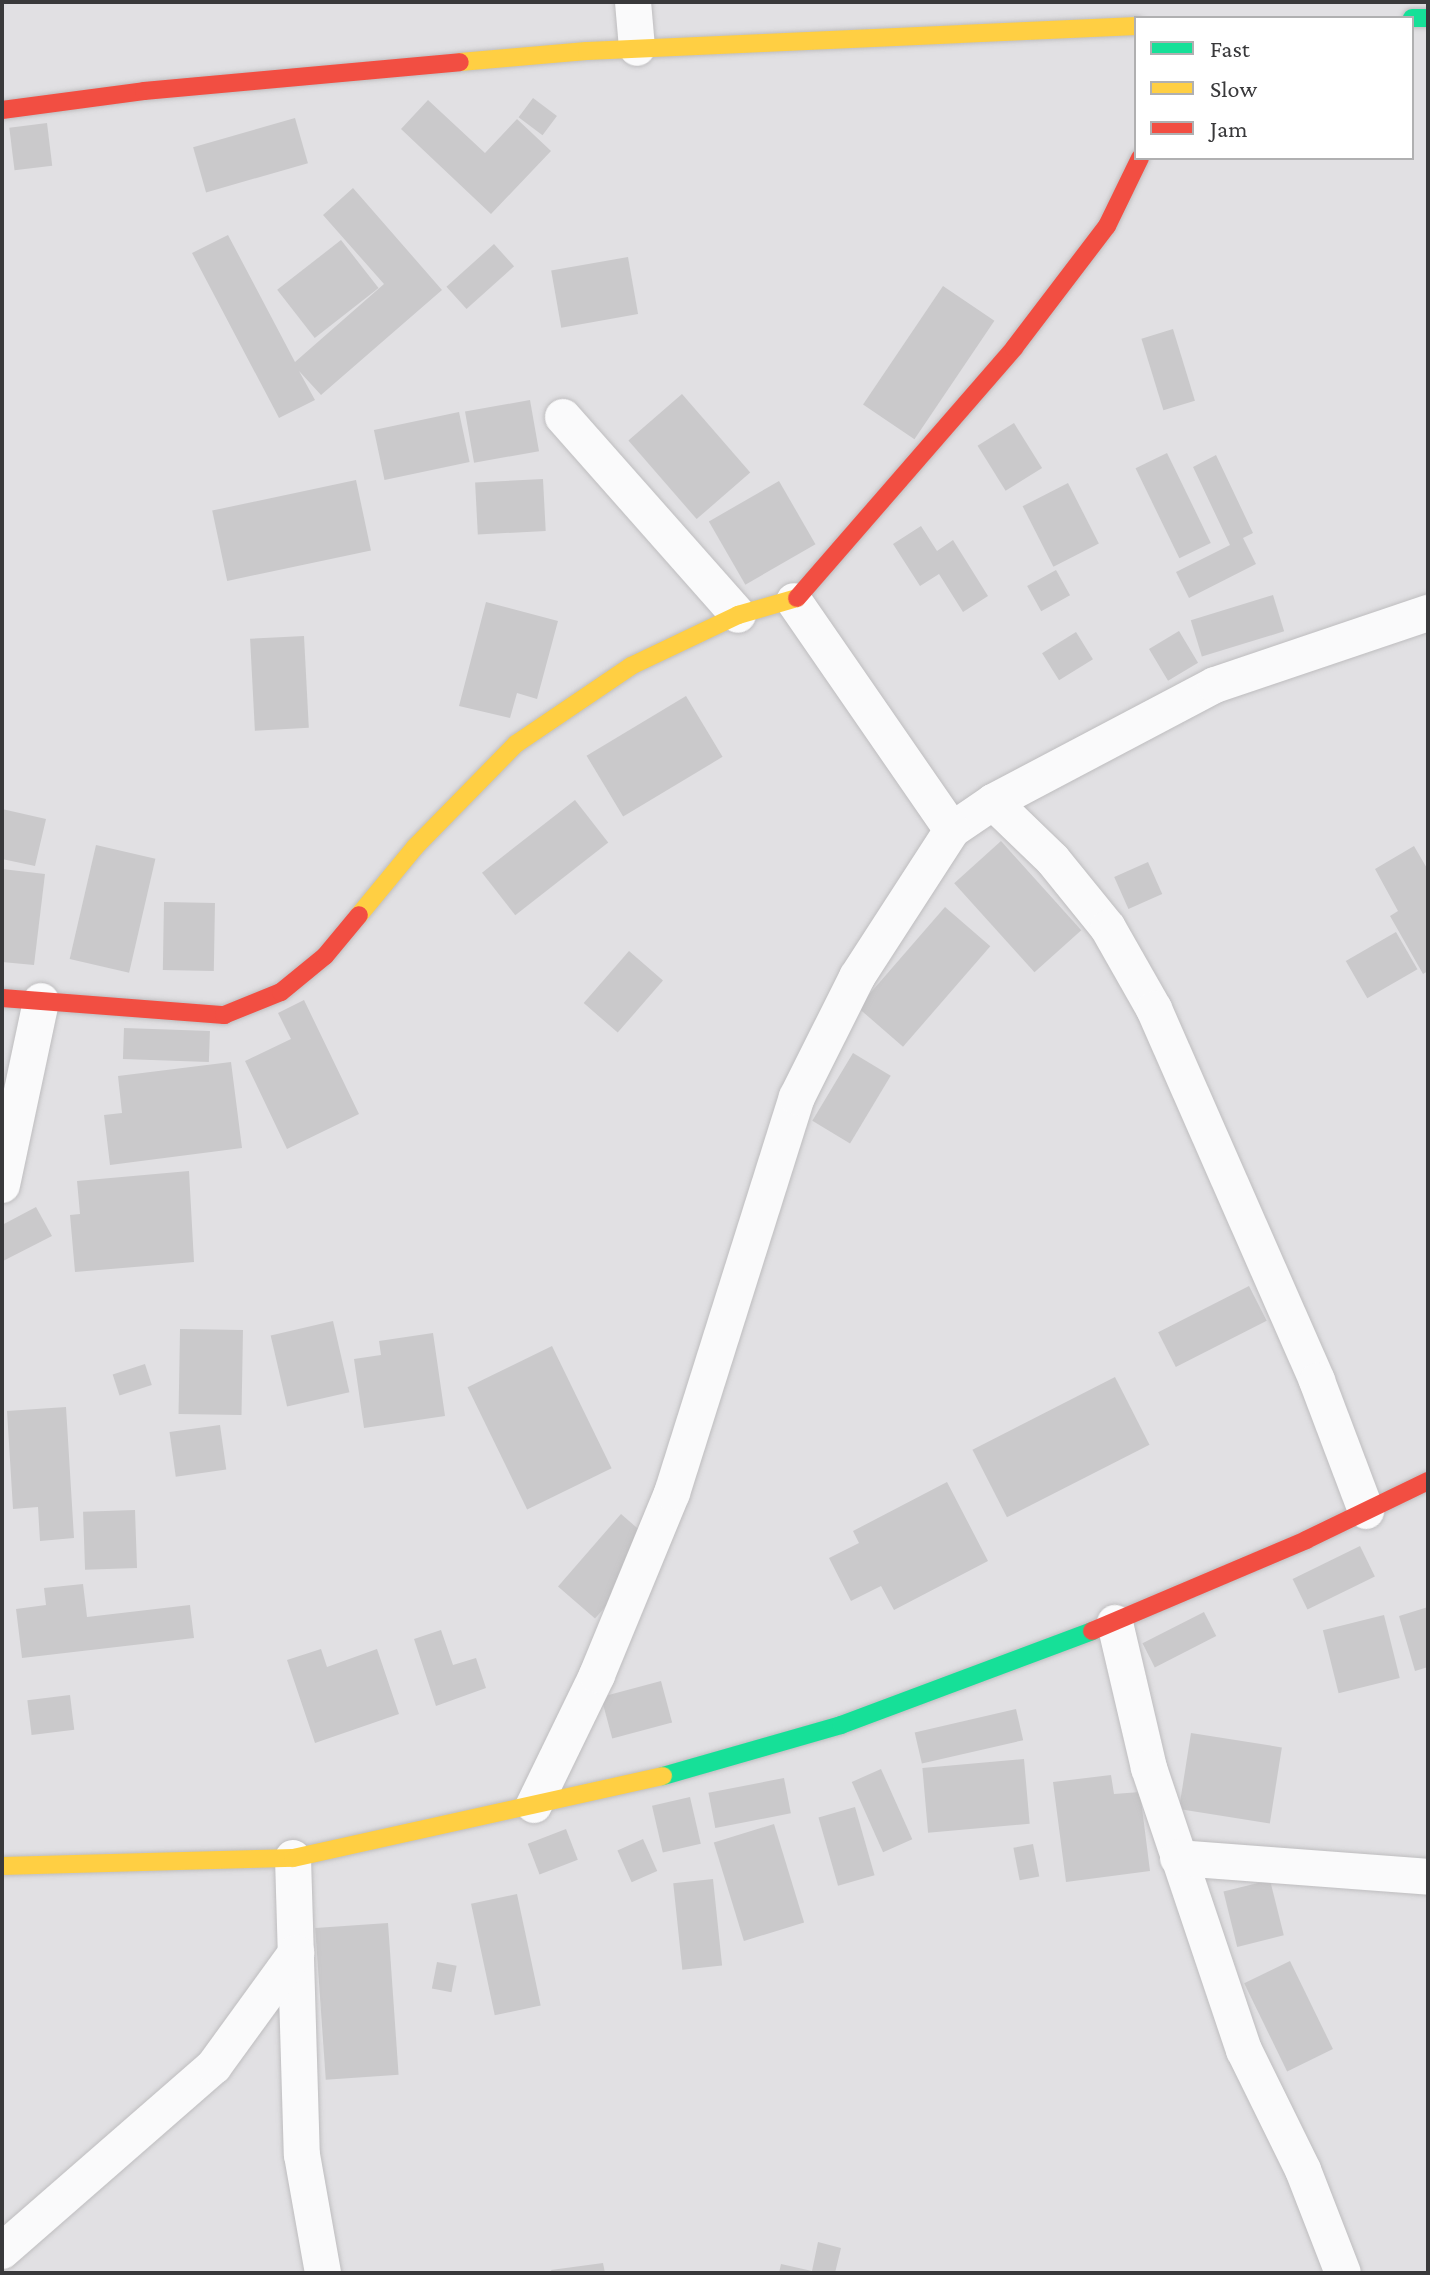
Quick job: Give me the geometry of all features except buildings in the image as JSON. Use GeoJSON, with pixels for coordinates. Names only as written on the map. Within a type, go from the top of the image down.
{"type":"FeatureCollection","features":[{"type":"Feature","properties":{"kind":"street"},"geometry":{"type":"LineString","coordinates":[[633,2],[637,48]]}},
{"type":"Feature","properties":{"kind":"street"},"geometry":{"type":"LineString","coordinates":[[2,110],[144,91],[637,48],[1134,26]]}},
{"type":"Feature","properties":{"kind":"street"},"geometry":{"type":"LineString","coordinates":[[2,998],[224,1015],[281,992],[325,956],[415,847],[516,744],[631,666],[738,615],[794,601],[1014,348],[1107,226],[1139,160]]}},
{"type":"Feature","properties":{"kind":"street"},"geometry":{"type":"LineString","coordinates":[[563,417],[738,615]]}},
{"type":"Feature","properties":{"kind":"street"},"geometry":{"type":"LineString","coordinates":[[794,601],[952,830]]}},
{"type":"Feature","properties":{"kind":"street"},"geometry":{"type":"LineString","coordinates":[[534,1805],[597,1675],[672,1493],[797,1097],[857,977],[952,830],[993,802],[1215,685],[1428,613]]}},
{"type":"Feature","properties":{"kind":"street"},"geometry":{"type":"LineString","coordinates":[[993,802],[1053,860],[1108,928],[1154,1009],[1317,1381],[1366,1511]]}},
{"type":"Feature","properties":{"kind":"street"},"geometry":{"type":"LineString","coordinates":[[2,1185],[41,1001]]}},
{"type":"Feature","properties":{"kind":"street"},"geometry":{"type":"LineString","coordinates":[[2,1866],[293,1858],[641,1782],[841,1725],[1115,1623],[1428,1481]]}},
{"type":"Feature","properties":{"kind":"street"},"geometry":{"type":"LineString","coordinates":[[1115,1623],[1149,1768],[1244,2050],[1303,2170],[1343,2273]]}},
{"type":"Feature","properties":{"kind":"street"},"geometry":{"type":"LineString","coordinates":[[293,1858],[302,2155],[323,2273]]}},
{"type":"Feature","properties":{"kind":"street"},"geometry":{"type":"LineString","coordinates":[[1178,1858],[1428,1877]]}},
{"type":"Feature","properties":{"kind":"street"},"geometry":{"type":"LineString","coordinates":[[2,2251],[214,2066],[296,1953]]}},
{"type":"Feature","properties":{"kind":"traffic: fast"},"geometry":{"type":"LineString","coordinates":[[1414,18],[1428,18]]}},
{"type":"Feature","properties":{"kind":"traffic: fast"},"geometry":{"type":"LineString","coordinates":[[663,1776],[841,1725],[1092,1631]]}},
{"type":"Feature","properties":{"kind":"traffic: slow"},"geometry":{"type":"LineString","coordinates":[[460,62],[587,51],[1134,26]]}},
{"type":"Feature","properties":{"kind":"traffic: slow"},"geometry":{"type":"LineString","coordinates":[[359,915],[415,847],[516,744],[631,666],[738,615],[797,598]]}},
{"type":"Feature","properties":{"kind":"traffic: slow"},"geometry":{"type":"LineString","coordinates":[[2,1866],[293,1858],[663,1776]]}},
{"type":"Feature","properties":{"kind":"traffic: jam"},"geometry":{"type":"LineString","coordinates":[[2,110],[144,91],[460,62]]}},
{"type":"Feature","properties":{"kind":"traffic: jam"},"geometry":{"type":"LineString","coordinates":[[797,598],[1014,348],[1107,226],[1139,160]]}},
{"type":"Feature","properties":{"kind":"traffic: jam"},"geometry":{"type":"LineString","coordinates":[[2,998],[224,1015],[281,992],[325,956],[359,915]]}},
{"type":"Feature","properties":{"kind":"traffic: jam"},"geometry":{"type":"LineString","coordinates":[[1092,1631],[1306,1540],[1428,1481]]}}]}
